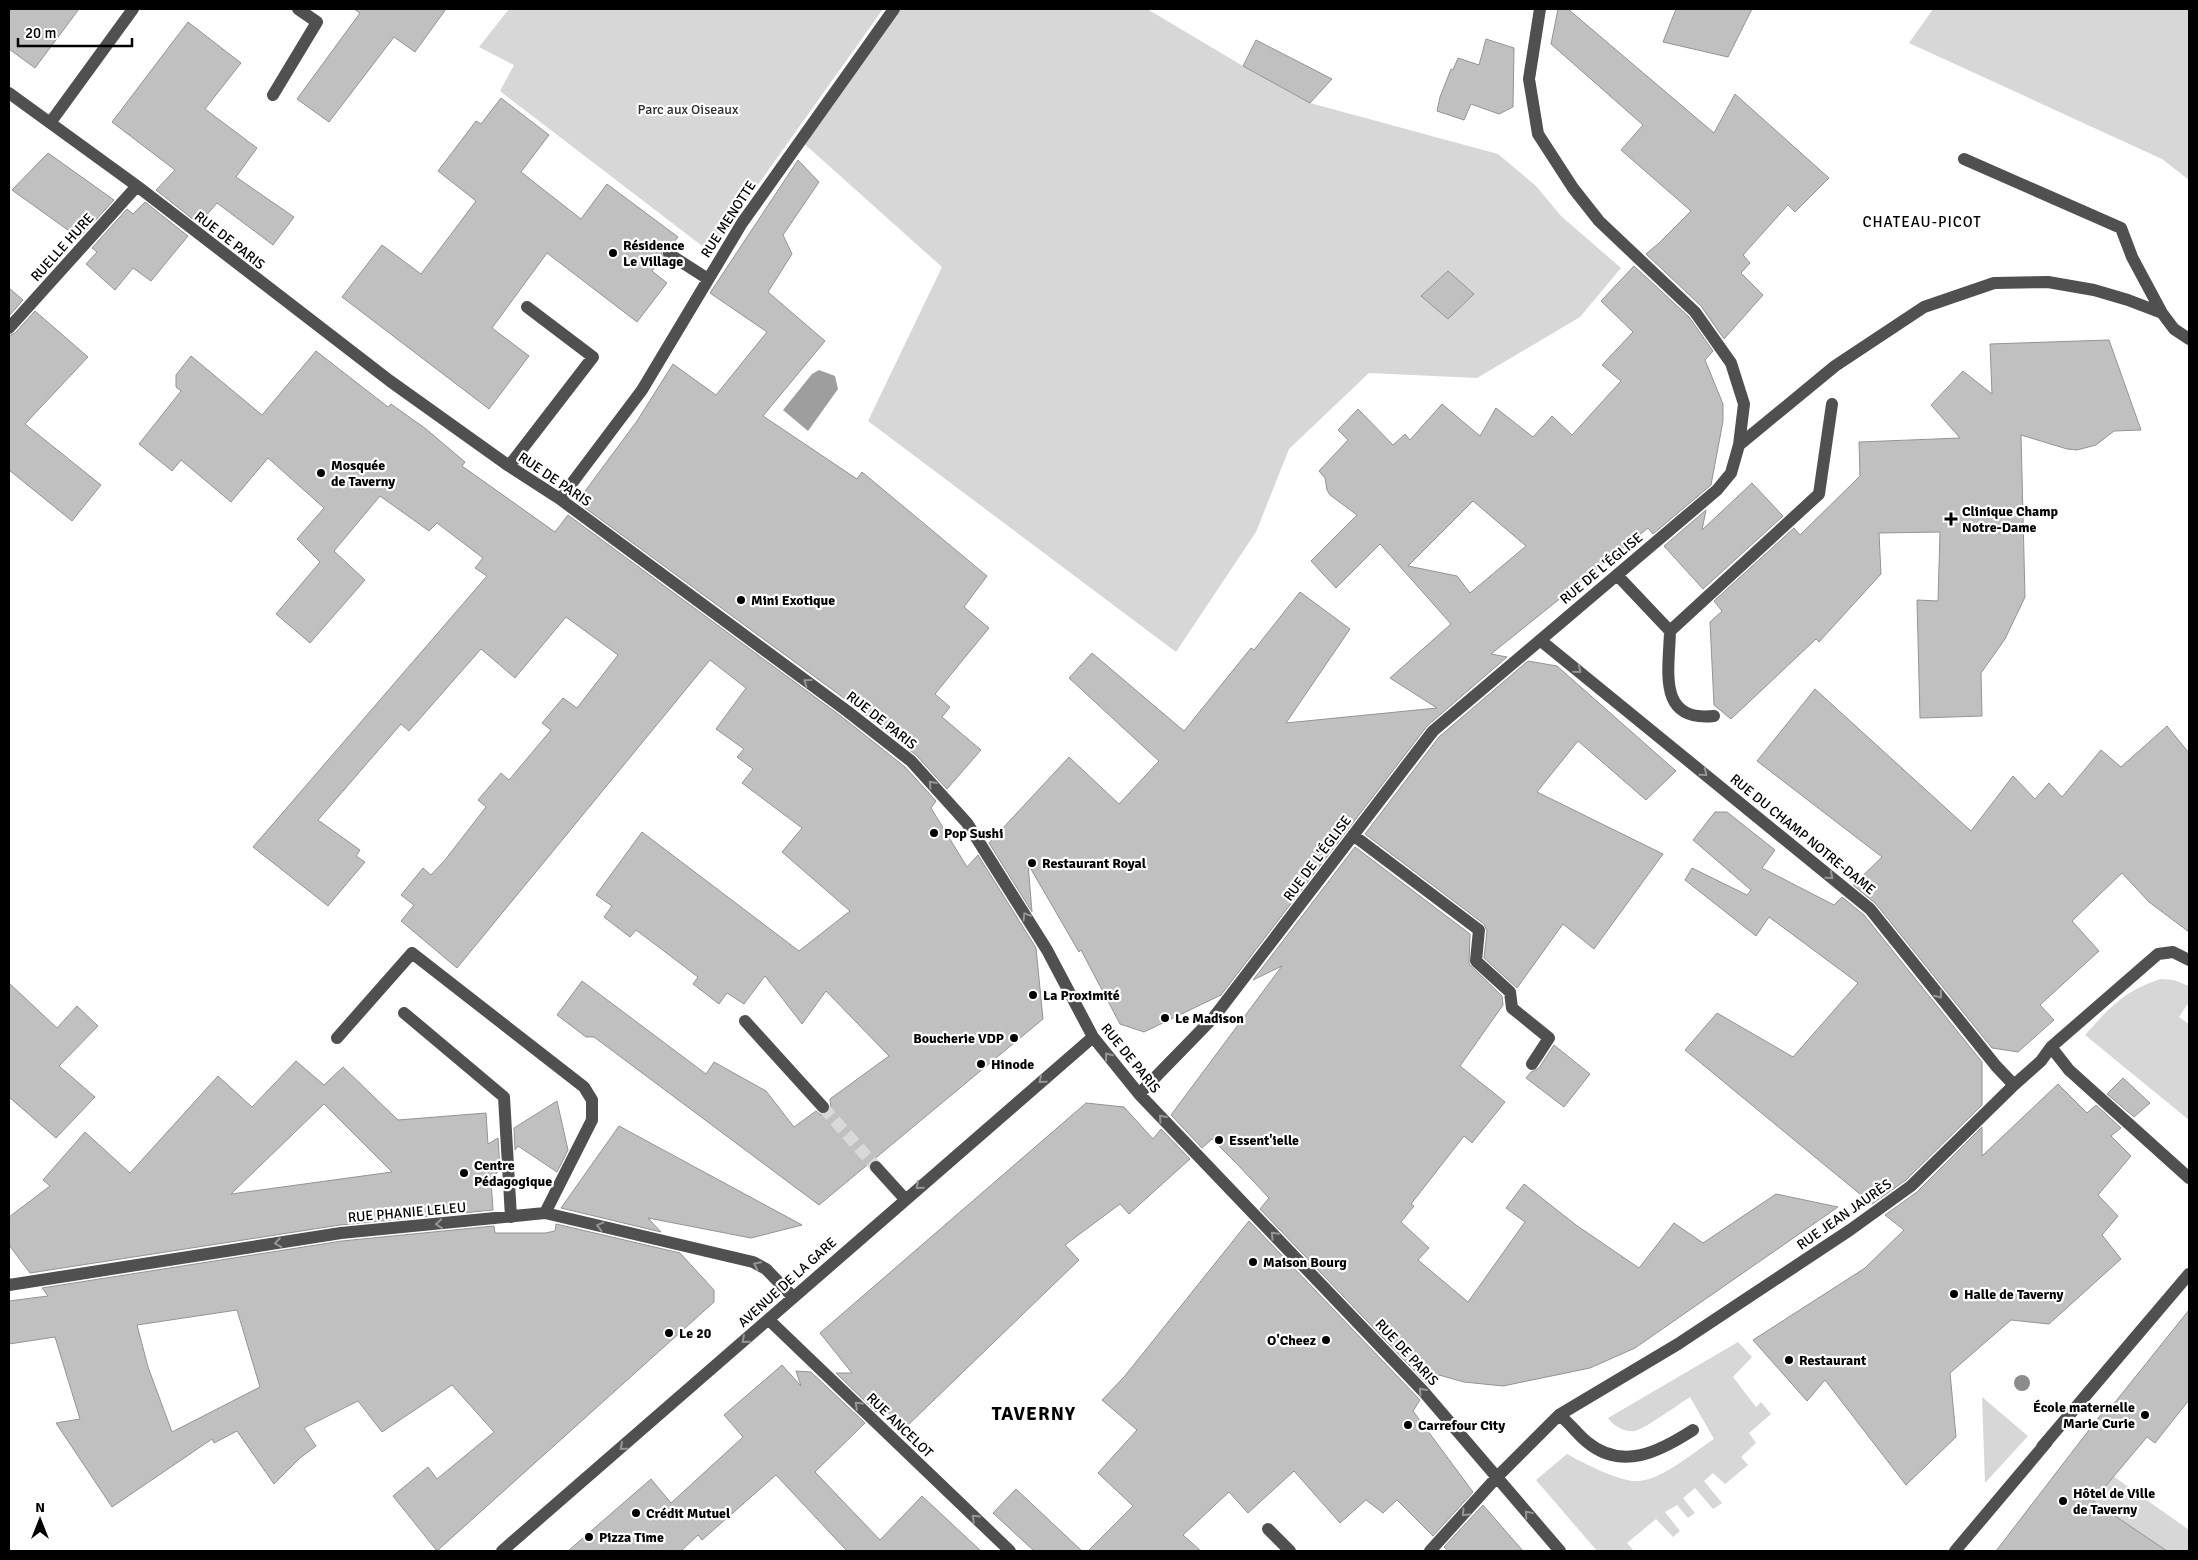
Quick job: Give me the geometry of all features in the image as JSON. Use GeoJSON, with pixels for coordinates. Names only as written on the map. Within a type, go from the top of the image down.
{"type":"FeatureCollection","features":[{"type":"Feature","properties":{"kind":"street"},"geometry":{"type":"LineString","coordinates":[[50,123],[133,9]]}},
{"type":"Feature","properties":{"kind":"street"},"geometry":{"type":"LineString","coordinates":[[273,95],[317,22],[298,9]]}},
{"type":"Feature","properties":{"kind":"street","name":"RUE MENOTTE"},"geometry":{"type":"LineString","coordinates":[[560,499],[642,390],[765,188],[894,9]]}},
{"type":"Feature","properties":{"kind":"street","name":"RUE DE L'ÉGLISE"},"geometry":{"type":"LineString","coordinates":[[1138,1094],[1214,1017],[1433,731],[1717,490],[1731,473],[1739,445],[1744,404],[1731,363],[1695,312],[1598,221],[1573,188],[1538,134],[1529,80],[1540,9]]}},
{"type":"Feature","properties":{"kind":"street","name":"RUE DE PARIS"},"geometry":{"type":"LineString","coordinates":[[9,93],[137,186],[390,381],[509,466],[560,499],[911,761],[968,823],[1046,950],[1093,1037],[1138,1094],[1423,1391],[1560,1551]]}},
{"type":"Feature","properties":{"kind":"street"},"geometry":{"type":"LineString","coordinates":[[1964,159],[2120,228],[2132,257],[2162,313],[2174,329],[2189,339]]}},
{"type":"Feature","properties":{"kind":"street","name":"RUELLE HURE"},"geometry":{"type":"LineString","coordinates":[[9,328],[137,186]]}},
{"type":"Feature","properties":{"kind":"street"},"geometry":{"type":"LineString","coordinates":[[669,254],[708,280]]}},
{"type":"Feature","properties":{"kind":"street"},"geometry":{"type":"LineString","coordinates":[[1739,445],[1835,366],[1916,312],[1924,307],[1994,283],[2048,282],[2094,290],[2162,313]]}},
{"type":"Feature","properties":{"kind":"street"},"geometry":{"type":"LineString","coordinates":[[509,466],[593,357],[527,307]]}},
{"type":"Feature","properties":{"kind":"street"},"geometry":{"type":"LineString","coordinates":[[1714,716],[1691,716],[1674,704],[1668,676],[1670,631],[1819,494],[1832,404]]}},
{"type":"Feature","properties":{"kind":"street"},"geometry":{"type":"LineString","coordinates":[[1617,575],[1670,631]]}},
{"type":"Feature","properties":{"kind":"street","name":"RUE DU CHAMP NOTRE-DAME"},"geometry":{"type":"LineString","coordinates":[[1540,640],[1870,909],[1996,1066],[2014,1085]]}},
{"type":"Feature","properties":{"kind":"street"},"geometry":{"type":"LineString","coordinates":[[1353,835],[1480,930],[1476,961],[1510,992],[1512,1008],[1549,1038],[1532,1064]]}},
{"type":"Feature","properties":{"kind":"street","name":"RUE JEAN JAURÈS"},"geometry":{"type":"LineString","coordinates":[[1430,1551],[1497,1476],[1559,1414],[1678,1344],[1911,1186],[2041,1061],[2051,1047],[2158,954],[2173,952],[2187,957]]}},
{"type":"Feature","properties":{"kind":"street"},"geometry":{"type":"LineString","coordinates":[[337,1038],[412,953],[584,1087],[592,1100],[592,1120],[545,1213]]}},
{"type":"Feature","properties":{"kind":"street"},"geometry":{"type":"LineString","coordinates":[[404,1013],[504,1097],[511,1217]]}},
{"type":"Feature","properties":{"kind":"street"},"geometry":{"type":"LineString","coordinates":[[745,1021],[823,1108]]}},
{"type":"Feature","properties":{"kind":"street","name":"AVENUE DE LA GARE"},"geometry":{"type":"LineString","coordinates":[[502,1551],[1093,1037]]}},
{"type":"Feature","properties":{"kind":"street"},"geometry":{"type":"LineString","coordinates":[[2051,1047],[2069,1070],[2189,1178]]}},
{"type":"Feature","properties":{"kind":"street"},"geometry":{"type":"LineString","coordinates":[[876,1167],[905,1199]]}},
{"type":"Feature","properties":{"kind":"street","name":"RUE PHANIE LELEU"},"geometry":{"type":"LineString","coordinates":[[9,1285],[340,1233],[545,1213],[754,1262],[766,1269],[793,1297]]}},
{"type":"Feature","properties":{"kind":"street"},"geometry":{"type":"LineString","coordinates":[[1955,1551],[2189,1274]]}},
{"type":"Feature","properties":{"kind":"street","name":"RUE ANCELOT"},"geometry":{"type":"LineString","coordinates":[[769,1320],[1004,1549]]}},
{"type":"Feature","properties":{"kind":"street"},"geometry":{"type":"LineString","coordinates":[[1559,1414],[1572,1424],[1586,1441],[1606,1454],[1627,1458],[1664,1449],[1693,1430]]}},
{"type":"Feature","properties":{"kind":"street"},"geometry":{"type":"LineString","coordinates":[[1268,1529],[1290,1551]]}},
{"type":"Feature","properties":{"kind":"green space","name":"Parc aux Oiseaux"},"geometry":{"type":"Polygon","coordinates":[[[509,9],[883,9],[710,252],[500,91],[514,65],[479,47],[509,9]]]}},
{"type":"Feature","properties":{"kind":"green space"},"geometry":{"type":"Polygon","coordinates":[[[894,9],[1147,9],[1310,103],[1498,154],[1536,186],[1561,216],[1621,268],[1580,317],[1477,378],[1369,373],[1289,449],[1256,532],[1176,652],[868,421],[942,267],[800,140],[894,9]]]}},
{"type":"Feature","properties":{"kind":"green space"},"geometry":{"type":"Polygon","coordinates":[[[1933,9],[2189,9],[2189,180],[2162,159],[1909,43],[1933,9]]]}},
{"type":"Feature","properties":{"kind":"green space"},"geometry":{"type":"Polygon","coordinates":[[[2161,979],[2174,980],[2189,986],[2189,1002],[2179,1017],[2189,1024],[2189,1120],[2085,1035],[2118,1001],[2137,989],[2161,979]]]}},
{"type":"Feature","properties":{"kind":"green space"},"geometry":{"type":"Polygon","coordinates":[[[1738,1342],[1752,1357],[1733,1377],[1756,1407],[1761,1402],[1771,1414],[1749,1433],[1756,1443],[1741,1457],[1748,1465],[1725,1484],[1713,1473],[1704,1481],[1722,1503],[1713,1509],[1695,1488],[1683,1498],[1695,1513],[1688,1518],[1677,1505],[1665,1512],[1680,1531],[1673,1537],[1656,1519],[1627,1543],[1634,1551],[1597,1551],[1536,1480],[1567,1454],[1602,1472],[1631,1481],[1648,1479],[1658,1475],[1688,1457],[1714,1439],[1690,1397],[1655,1421],[1635,1431],[1620,1428],[1608,1418],[1738,1342]]]}},
{"type":"Feature","properties":{"kind":"green space"},"geometry":{"type":"Polygon","coordinates":[[[1982,1397],[2028,1436],[1985,1483],[1982,1397]]]}},
{"type":"Feature","properties":{"kind":"green space"},"geometry":{"type":"Polygon","coordinates":[[[2075,1449],[2189,1530],[2189,1551],[2167,1551],[2054,1475],[2075,1449]]]}},
{"type":"Feature","properties":{"kind":"shaded area"},"geometry":{"type":"Polygon","coordinates":[[[819,370],[835,376],[838,389],[808,431],[783,410],[812,374],[819,370]]]}},
{"type":"Feature","properties":{"kind":"building"},"geometry":{"type":"Polygon","coordinates":[[[9,9],[79,9],[35,68],[9,49],[9,9]]]}},
{"type":"Feature","properties":{"kind":"building"},"geometry":{"type":"Polygon","coordinates":[[[354,9],[446,9],[415,52],[394,37],[329,122],[297,99],[360,13],[354,9]]]}},
{"type":"Feature","properties":{"kind":"building"},"geometry":{"type":"Polygon","coordinates":[[[1558,9],[1568,9],[1714,133],[1735,94],[1829,178],[1795,212],[1788,205],[1743,255],[1750,263],[1741,273],[1763,295],[1724,339],[1701,306],[1646,254],[1691,211],[1621,150],[1643,125],[1551,44],[1558,9]]]}},
{"type":"Feature","properties":{"kind":"building"},"geometry":{"type":"Polygon","coordinates":[[[1676,9],[1752,9],[1728,57],[1663,42],[1676,9]]]}},
{"type":"Feature","properties":{"kind":"building"},"geometry":{"type":"Polygon","coordinates":[[[188,22],[241,63],[205,109],[257,148],[236,177],[294,217],[273,245],[217,203],[199,224],[156,190],[175,170],[112,122],[188,22]]]}},
{"type":"Feature","properties":{"kind":"building"},"geometry":{"type":"Polygon","coordinates":[[[1486,39],[1514,48],[1513,107],[1499,114],[1471,104],[1464,120],[1437,111],[1440,97],[1451,69],[1453,70],[1458,58],[1479,65],[1486,39]]]}},
{"type":"Feature","properties":{"kind":"building"},"geometry":{"type":"Polygon","coordinates":[[[1256,40],[1332,79],[1310,103],[1243,66],[1256,40]]]}},
{"type":"Feature","properties":{"kind":"building","name":"Résidence Le Village"},"geometry":{"type":"Polygon","coordinates":[[[501,98],[549,135],[521,172],[581,219],[607,184],[678,237],[671,246],[662,249],[662,258],[652,271],[667,283],[637,322],[547,253],[492,328],[529,356],[489,409],[342,297],[382,245],[421,274],[476,201],[438,171],[476,121],[481,124],[501,98]]]}},
{"type":"Feature","properties":{"kind":"building"},"geometry":{"type":"Polygon","coordinates":[[[48,153],[114,200],[79,238],[12,190],[48,153]]]}},
{"type":"Feature","properties":{"kind":"building"},"geometry":{"type":"Polygon","coordinates":[[[798,160],[819,182],[783,235],[792,254],[768,292],[825,341],[763,416],[857,479],[862,472],[987,576],[964,607],[989,628],[935,694],[950,707],[942,717],[981,750],[947,789],[916,755],[852,704],[577,502],[637,421],[673,364],[716,395],[767,332],[710,293],[798,160]]]}},
{"type":"Feature","properties":{"kind":"building"},"geometry":{"type":"Polygon","coordinates":[[[145,202],[188,236],[151,281],[133,268],[115,290],[86,264],[97,252],[92,248],[127,209],[133,214],[145,202]]]}},
{"type":"Feature","properties":{"kind":"building"},"geometry":{"type":"Polygon","coordinates":[[[1634,266],[1689,317],[1713,351],[1705,360],[1723,404],[1723,421],[1711,485],[1653,534],[1648,528],[1491,654],[1507,657],[1427,726],[1221,995],[1144,1032],[1120,1024],[1081,950],[1079,952],[1028,864],[1032,912],[989,843],[1069,757],[1119,804],[1159,761],[1069,678],[1092,653],[1184,731],[1251,648],[1254,650],[1300,592],[1350,629],[1286,723],[1437,708],[1390,678],[1451,624],[1380,544],[1336,588],[1311,561],[1357,515],[1330,495],[1325,478],[1319,471],[1348,440],[1338,430],[1358,409],[1393,445],[1405,434],[1410,440],[1442,404],[1480,436],[1496,408],[1533,437],[1552,416],[1572,435],[1621,381],[1602,365],[1633,332],[1601,301],[1634,266]],[[1473,501],[1408,566],[1457,576],[1470,593],[1526,546],[1473,501]]]}},
{"type":"Feature","properties":{"kind":"building"},"geometry":{"type":"Polygon","coordinates":[[[1448,271],[1474,294],[1448,319],[1421,296],[1448,271]]]}},
{"type":"Feature","properties":{"kind":"building"},"geometry":{"type":"Polygon","coordinates":[[[9,288],[23,300],[9,316],[9,288]]]}},
{"type":"Feature","properties":{"kind":"building"},"geometry":{"type":"Polygon","coordinates":[[[35,311],[88,357],[25,424],[101,485],[72,521],[9,470],[9,336],[15,333],[35,311]]]}},
{"type":"Feature","properties":{"kind":"building"},"geometry":{"type":"Polygon","coordinates":[[[2109,340],[2141,430],[2114,431],[2096,445],[2077,450],[2067,449],[2021,435],[2025,597],[2005,639],[1981,673],[1982,716],[1920,718],[1917,600],[1938,601],[1940,532],[1879,533],[1881,574],[1819,642],[1816,639],[1731,719],[1714,705],[1710,622],[1722,611],[1714,601],[1794,528],[1800,535],[1860,476],[1859,442],[1960,438],[1931,405],[1963,371],[1992,394],[1990,344],[2109,340]]]}},
{"type":"Feature","properties":{"kind":"building"},"geometry":{"type":"Polygon","coordinates":[[[316,351],[388,407],[391,404],[426,429],[465,462],[462,466],[555,532],[568,515],[842,717],[905,767],[936,801],[931,808],[967,867],[978,855],[1036,948],[1043,1019],[819,1205],[594,1037],[586,1037],[557,1015],[582,981],[706,1074],[714,1062],[766,1091],[794,1127],[816,1111],[821,1115],[828,1113],[831,1109],[830,1099],[889,1056],[826,991],[802,1024],[765,976],[744,1004],[727,993],[719,1004],[693,984],[698,977],[660,948],[636,930],[630,937],[604,917],[612,906],[596,895],[642,832],[799,951],[850,911],[782,852],[802,828],[742,783],[753,769],[737,757],[744,749],[716,729],[746,688],[710,660],[457,968],[401,921],[414,905],[401,895],[423,868],[431,875],[445,860],[486,807],[478,800],[501,773],[509,780],[551,730],[542,723],[563,698],[577,708],[618,655],[566,617],[515,678],[481,649],[409,731],[401,724],[318,820],[360,850],[356,856],[365,862],[328,906],[253,847],[487,576],[475,568],[483,558],[437,523],[429,531],[380,496],[334,551],[365,580],[310,643],[276,614],[320,562],[297,539],[324,508],[268,458],[231,502],[181,460],[172,471],[139,444],[181,391],[176,387],[176,375],[191,356],[262,415],[316,351]]]}},
{"type":"Feature","properties":{"kind":"building"},"geometry":{"type":"Polygon","coordinates":[[[1752,483],[1783,516],[1703,589],[1664,546],[1706,510],[1702,530],[1752,483]]]}},
{"type":"Feature","properties":{"kind":"building"},"geometry":{"type":"Polygon","coordinates":[[[1528,661],[1557,666],[1676,771],[1646,800],[1578,741],[1537,792],[1663,854],[1594,949],[1563,924],[1517,988],[1484,958],[1487,931],[1484,924],[1365,834],[1439,737],[1528,661]]]}},
{"type":"Feature","properties":{"kind":"building"},"geometry":{"type":"Polygon","coordinates":[[[1815,689],[1971,831],[2013,776],[2035,799],[2049,783],[2062,797],[2101,750],[2121,767],[2167,726],[2189,753],[2189,932],[2149,902],[2122,873],[2072,921],[2099,951],[2040,1005],[2054,1020],[2018,1052],[1992,1048],[1876,904],[1853,885],[1882,857],[1757,761],[1815,689]]]}},
{"type":"Feature","properties":{"kind":"building"},"geometry":{"type":"Polygon","coordinates":[[[1715,812],[1727,812],[1775,850],[1762,868],[1834,905],[1842,897],[1864,915],[1982,1062],[1982,1105],[1906,1180],[1872,1204],[1685,1050],[1717,1013],[1793,1057],[1858,983],[1769,917],[1756,936],[1685,880],[1692,868],[1747,895],[1751,890],[1693,840],[1715,812]]]}},
{"type":"Feature","properties":{"kind":"building"},"geometry":{"type":"Polygon","coordinates":[[[1355,847],[1470,934],[1469,964],[1502,996],[1503,1005],[1460,1066],[1505,1102],[1472,1143],[1464,1136],[1411,1204],[1414,1206],[1401,1222],[1429,1248],[1418,1260],[1468,1302],[1525,1222],[1506,1208],[1524,1184],[1576,1225],[1639,1268],[1674,1223],[1703,1243],[1776,1194],[1838,1207],[1635,1348],[1590,1368],[1503,1386],[1464,1382],[1439,1375],[1430,1387],[1260,1209],[1269,1198],[1236,1163],[1212,1139],[1202,1148],[1171,1115],[1282,966],[1253,980],[1355,847]]]}},
{"type":"Feature","properties":{"kind":"building"},"geometry":{"type":"Polygon","coordinates":[[[9,983],[57,1028],[77,1006],[98,1026],[59,1066],[95,1097],[56,1138],[9,1097],[9,983]]]}},
{"type":"Feature","properties":{"kind":"building"},"geometry":{"type":"Polygon","coordinates":[[[1554,1045],[1590,1074],[1564,1107],[1526,1078],[1531,1072],[1539,1068],[1554,1045]]]}},
{"type":"Feature","properties":{"kind":"building"},"geometry":{"type":"Polygon","coordinates":[[[296,1061],[324,1085],[343,1067],[398,1120],[486,1113],[488,1144],[498,1138],[500,1169],[491,1180],[493,1210],[340,1225],[30,1273],[9,1245],[9,1217],[50,1186],[43,1180],[85,1132],[130,1173],[218,1076],[252,1107],[296,1061]],[[324,1104],[231,1194],[392,1172],[324,1104]]]}},
{"type":"Feature","properties":{"kind":"building"},"geometry":{"type":"Polygon","coordinates":[[[2123,1078],[2150,1103],[2134,1117],[2107,1094],[2123,1078]]]}},
{"type":"Feature","properties":{"kind":"building","name":"Halle de Taverny"},"geometry":{"type":"Polygon","coordinates":[[[2058,1084],[2087,1113],[2096,1105],[2121,1128],[2111,1136],[2131,1156],[2098,1195],[2118,1216],[2102,1235],[2121,1259],[2049,1324],[2011,1320],[1950,1373],[1956,1437],[1906,1485],[1825,1380],[1807,1401],[1753,1340],[1865,1268],[1904,1230],[1885,1215],[1917,1192],[1982,1127],[1982,1156],[2058,1084]]]}},
{"type":"Feature","properties":{"kind":"building"},"geometry":{"type":"Polygon","coordinates":[[[557,1101],[568,1150],[557,1172],[518,1146],[515,1150],[514,1128],[557,1101]]]}},
{"type":"Feature","properties":{"kind":"building"},"geometry":{"type":"Polygon","coordinates":[[[1086,1103],[1124,1107],[1153,1139],[1161,1129],[1190,1159],[1129,1214],[1120,1204],[1065,1245],[1079,1260],[905,1428],[882,1407],[876,1412],[836,1373],[852,1373],[820,1333],[1086,1103]]]}},
{"type":"Feature","properties":{"kind":"building"},"geometry":{"type":"Polygon","coordinates":[[[619,1126],[802,1225],[751,1238],[648,1218],[661,1232],[561,1208],[619,1126]]]}},
{"type":"Feature","properties":{"kind":"building"},"geometry":{"type":"Polygon","coordinates":[[[1249,1221],[1420,1400],[1413,1411],[1473,1492],[1433,1536],[1397,1500],[1383,1513],[1366,1500],[1340,1523],[1294,1471],[1248,1513],[1229,1492],[1183,1535],[1201,1551],[1088,1551],[1133,1506],[1098,1473],[1137,1430],[1102,1400],[1124,1377],[1249,1221]]]}},
{"type":"Feature","properties":{"kind":"building"},"geometry":{"type":"Polygon","coordinates":[[[556,1224],[680,1253],[714,1290],[714,1302],[437,1551],[393,1496],[428,1467],[437,1479],[494,1432],[452,1385],[382,1432],[358,1401],[304,1428],[316,1446],[300,1458],[274,1484],[237,1431],[214,1443],[212,1439],[112,1507],[56,1423],[80,1419],[55,1337],[9,1344],[9,1301],[48,1296],[42,1288],[342,1241],[494,1226],[495,1233],[545,1233],[555,1231],[556,1224]],[[237,1310],[137,1325],[148,1367],[172,1432],[260,1387],[237,1310]]]}},
{"type":"Feature","properties":{"kind":"building"},"geometry":{"type":"Polygon","coordinates":[[[2189,1310],[2189,1400],[2155,1443],[2147,1437],[2093,1501],[2167,1551],[1996,1551],[2109,1404],[2112,1406],[2189,1310]]]}},
{"type":"Feature","properties":{"kind":"building"},"geometry":{"type":"Polygon","coordinates":[[[782,1365],[801,1386],[796,1371],[811,1372],[865,1423],[815,1472],[880,1540],[922,1496],[981,1551],[847,1551],[776,1475],[702,1540],[698,1535],[681,1551],[568,1551],[651,1479],[671,1503],[743,1437],[724,1415],[782,1365]]]}},
{"type":"Feature","properties":{"kind":"building"},"geometry":{"type":"Polygon","coordinates":[[[1016,1489],[1082,1551],[1034,1551],[993,1513],[1016,1489]]]}},
{"type":"Feature","properties":{"kind":"building"},"geometry":{"type":"Polygon","coordinates":[[[1483,1505],[1523,1551],[1448,1551],[1444,1547],[1483,1505]]]}},
{"type":"Feature","properties":{"kind":"tunnel"},"geometry":{"type":"LineString","coordinates":[[823,1107],[876,1167]]}},
{"type":"Feature","properties":{"kind":"place","name":"Résidence Le Village"},"geometry":{"type":"Point","coordinates":[613,253]}},
{"type":"Feature","properties":{"kind":"place","name":"Mosquée de Taverny"},"geometry":{"type":"Point","coordinates":[321,473]}},
{"type":"Feature","properties":{"kind":"place","name":"Clinique Champ Notre-Dame"},"geometry":{"type":"Point","coordinates":[1951,519]}},
{"type":"Feature","properties":{"kind":"place","name":"Mini Exotique"},"geometry":{"type":"Point","coordinates":[741,600]}},
{"type":"Feature","properties":{"kind":"place","name":"Pop Sushi"},"geometry":{"type":"Point","coordinates":[934,833]}},
{"type":"Feature","properties":{"kind":"place","name":"Restaurant Royal"},"geometry":{"type":"Point","coordinates":[1032,863]}},
{"type":"Feature","properties":{"kind":"place","name":"La Proximité"},"geometry":{"type":"Point","coordinates":[1033,995]}},
{"type":"Feature","properties":{"kind":"place","name":"Le Madison"},"geometry":{"type":"Point","coordinates":[1165,1018]}},
{"type":"Feature","properties":{"kind":"place","name":"Boucherie VDP"},"geometry":{"type":"Point","coordinates":[1014,1038]}},
{"type":"Feature","properties":{"kind":"place","name":"Hinode"},"geometry":{"type":"Point","coordinates":[981,1064]}},
{"type":"Feature","properties":{"kind":"place","name":"Essent'ielle"},"geometry":{"type":"Point","coordinates":[1219,1140]}},
{"type":"Feature","properties":{"kind":"place","name":"Centre Pédagogique"},"geometry":{"type":"Point","coordinates":[464,1173]}},
{"type":"Feature","properties":{"kind":"place","name":"Maison Bourg"},"geometry":{"type":"Point","coordinates":[1253,1262]}},
{"type":"Feature","properties":{"kind":"place","name":"Halle de Taverny"},"geometry":{"type":"Point","coordinates":[1954,1294]}},
{"type":"Feature","properties":{"kind":"place","name":"Le 20"},"geometry":{"type":"Point","coordinates":[669,1333]}},
{"type":"Feature","properties":{"kind":"place","name":"O'Cheez"},"geometry":{"type":"Point","coordinates":[1326,1340]}},
{"type":"Feature","properties":{"kind":"place","name":"Restaurant"},"geometry":{"type":"Point","coordinates":[1789,1360]}},
{"type":"Feature","properties":{"kind":"place","name":"École maternelle Marie Curie"},"geometry":{"type":"Point","coordinates":[2145,1415]}},
{"type":"Feature","properties":{"kind":"place","name":"Carrefour City"},"geometry":{"type":"Point","coordinates":[1408,1425]}},
{"type":"Feature","properties":{"kind":"place","name":"Hôtel de Ville de Taverny"},"geometry":{"type":"Point","coordinates":[2063,1501]}},
{"type":"Feature","properties":{"kind":"place","name":"Crédit Mutuel"},"geometry":{"type":"Point","coordinates":[636,1513]}},
{"type":"Feature","properties":{"kind":"place","name":"Pizza Time"},"geometry":{"type":"Point","coordinates":[589,1537]}},
{"type":"Feature","properties":{"kind":"district","name":"CHATEAU-PICOT"},"geometry":{"type":"Point","coordinates":[1922,222]}},
{"type":"Feature","properties":{"kind":"district","name":"TAVERNY"},"geometry":{"type":"Point","coordinates":[1034,1413]}}]}
